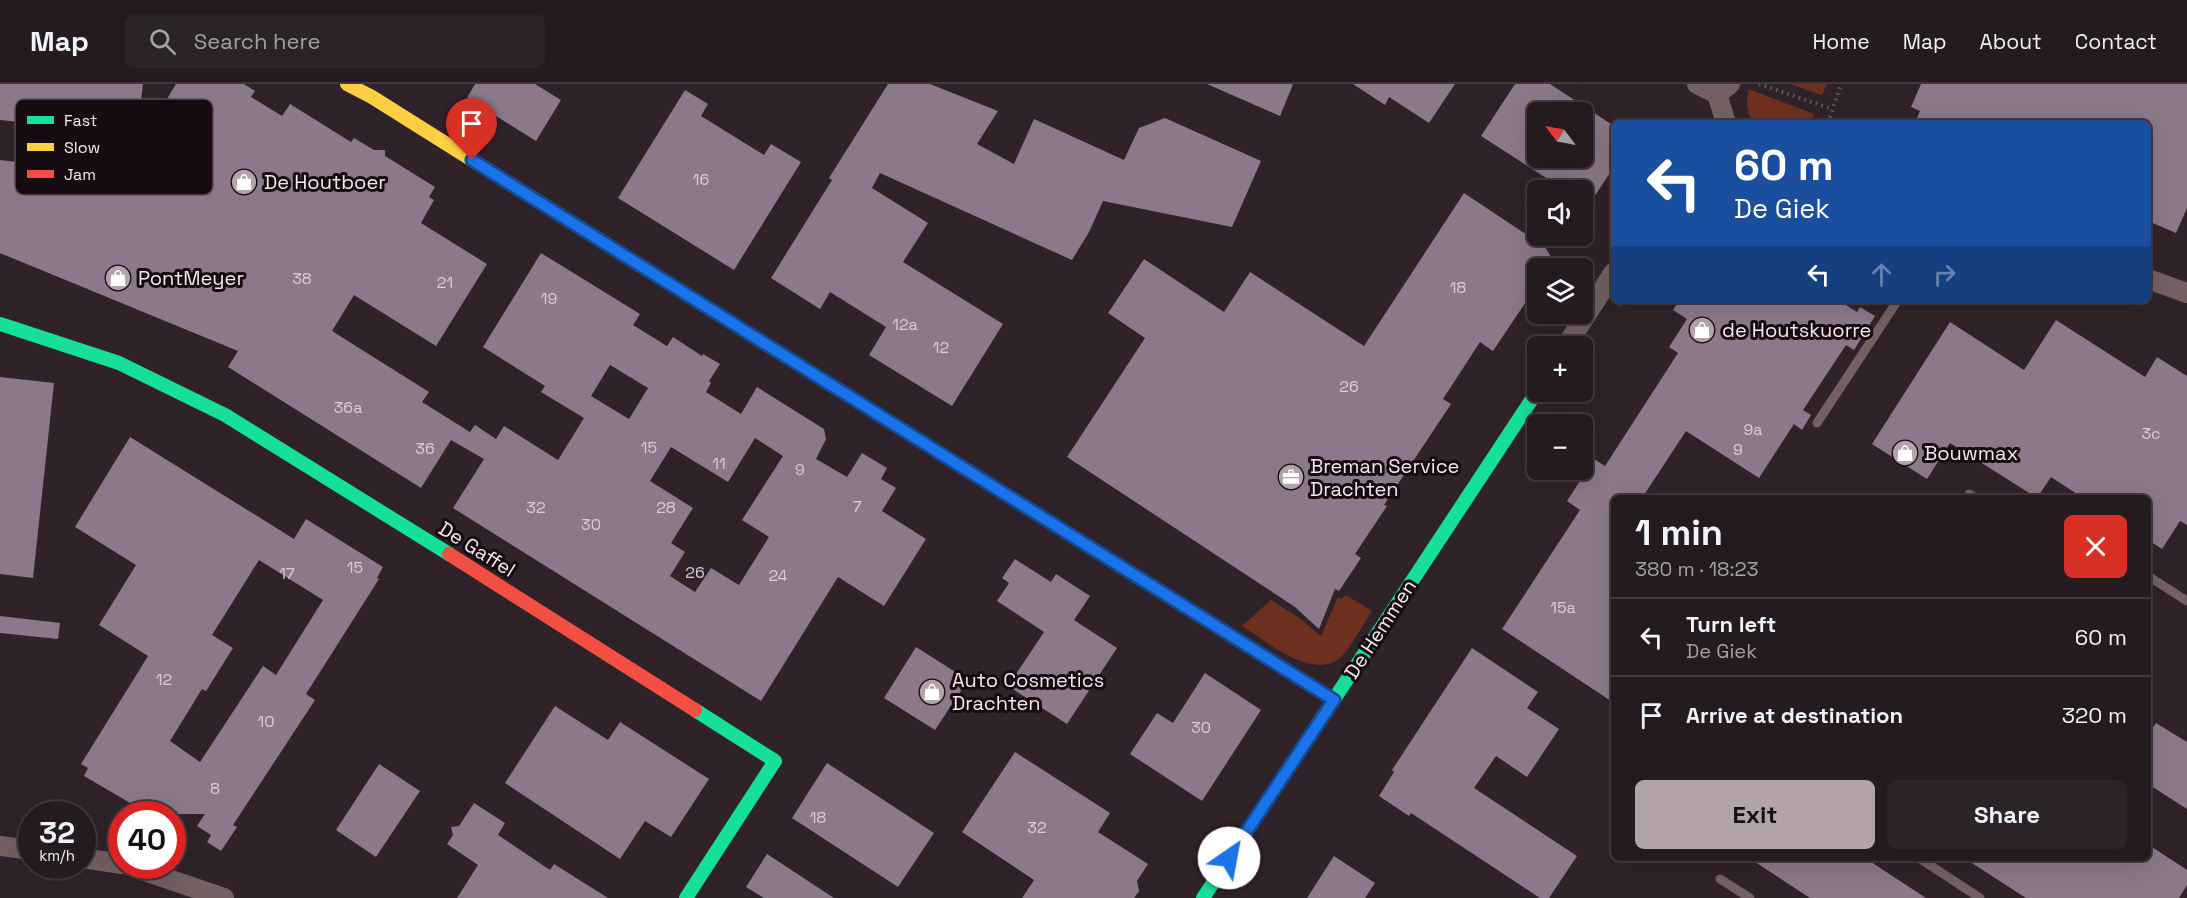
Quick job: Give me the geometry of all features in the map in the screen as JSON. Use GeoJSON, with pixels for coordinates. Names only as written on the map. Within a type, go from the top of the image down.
{"type":"FeatureCollection","features":[{"type":"Feature","properties":{"kind":"street"},"geometry":{"type":"LineString","coordinates":[[347,84],[1334,700]]}},
{"type":"Feature","properties":{"kind":"street"},"geometry":{"type":"LineString","coordinates":[[1697,84],[1724,89],[1726,120]]}},
{"type":"Feature","properties":{"kind":"street"},"geometry":{"type":"LineString","coordinates":[[1572,336],[1611,277]]}},
{"type":"Feature","properties":{"kind":"street"},"geometry":{"type":"LineString","coordinates":[[2151,280],[2187,293]]}},
{"type":"Feature","properties":{"kind":"street","name":"De Gaffel"},"geometry":{"type":"LineString","coordinates":[[0,324],[119,363],[225,415],[775,761],[686,898]]}},
{"type":"Feature","properties":{"kind":"street","name":"De Hemmen"},"geometry":{"type":"LineString","coordinates":[[1203,898],[1530,402]]}},
{"type":"Feature","properties":{"kind":"street"},"geometry":{"type":"LineString","coordinates":[[0,846],[18,848]]}},
{"type":"Feature","properties":{"kind":"street"},"geometry":{"type":"LineString","coordinates":[[168,879],[224,898]]}},
{"type":"Feature","properties":{"kind":"lane"},"geometry":{"type":"LineString","coordinates":[[1817,423],[1896,303]]}},
{"type":"Feature","properties":{"kind":"lane"},"geometry":{"type":"LineString","coordinates":[[2151,578],[2187,601]]}},
{"type":"Feature","properties":{"kind":"lane"},"geometry":{"type":"LineString","coordinates":[[1924,861],[1980,898]]}},
{"type":"Feature","properties":{"kind":"lane"},"geometry":{"type":"LineString","coordinates":[[1720,879],[1750,898]]}},
{"type":"Feature","properties":{"kind":"path"},"geometry":{"type":"LineString","coordinates":[[1759,84],[1832,109]]}},
{"type":"Feature","properties":{"kind":"path"},"geometry":{"type":"LineString","coordinates":[[1829,120],[1841,84]]}},
{"type":"Feature","properties":{"kind":"shaded area"},"geometry":{"type":"Polygon","coordinates":[[[1790,84],[1827,84],[1822,95],[1790,84]]]}},
{"type":"Feature","properties":{"kind":"shaded area"},"geometry":{"type":"Polygon","coordinates":[[[1749,89],[1814,114],[1812,120],[1752,120],[1747,107],[1749,89]]]}},
{"type":"Feature","properties":{"kind":"shaded area"},"geometry":{"type":"Polygon","coordinates":[[[1346,595],[1372,611],[1345,653],[1330,663],[1318,665],[1304,662],[1277,649],[1242,626],[1271,600],[1298,617],[1321,636],[1338,597],[1341,599],[1346,595]]]}},
{"type":"Feature","properties":{"kind":"building"},"geometry":{"type":"Polygon","coordinates":[[[0,84],[143,84],[141,99],[15,99],[15,122],[0,120],[0,84]]]}},
{"type":"Feature","properties":{"kind":"building"},"geometry":{"type":"Polygon","coordinates":[[[176,84],[244,84],[255,91],[251,97],[282,116],[290,104],[351,142],[354,138],[374,150],[385,150],[385,156],[435,187],[429,197],[434,200],[421,223],[487,264],[436,346],[354,295],[332,331],[429,392],[422,402],[470,432],[475,425],[496,439],[504,426],[558,460],[584,418],[541,392],[545,386],[483,347],[541,253],[640,314],[633,325],[667,346],[673,337],[702,356],[703,354],[720,364],[709,381],[711,383],[706,392],[741,414],[757,387],[824,429],[826,439],[816,459],[847,477],[862,453],[887,468],[881,479],[896,488],[882,511],[926,539],[884,606],[838,577],[761,701],[453,508],[484,459],[451,440],[421,488],[228,367],[238,351],[0,253],[0,160],[15,162],[15,195],[213,195],[213,99],[167,99],[176,84]],[[610,365],[591,396],[629,419],[648,388],[610,365]],[[755,438],[728,482],[671,447],[650,481],[693,508],[671,543],[685,552],[670,576],[695,592],[711,568],[739,585],[769,537],[742,520],[783,456],[755,438]]]}},
{"type":"Feature","properties":{"kind":"building"},"geometry":{"type":"Polygon","coordinates":[[[475,84],[535,84],[561,100],[536,141],[467,98],[475,84]]]}},
{"type":"Feature","properties":{"kind":"building"},"geometry":{"type":"Polygon","coordinates":[[[888,84],[930,84],[998,111],[977,144],[1014,164],[1034,119],[1124,160],[1139,128],[1165,118],[1261,161],[1232,227],[1103,201],[1089,232],[1072,260],[880,173],[872,188],[928,223],[903,262],[1003,324],[952,406],[869,355],[886,327],[830,292],[820,309],[771,278],[832,180],[829,178],[888,84]]]}},
{"type":"Feature","properties":{"kind":"building"},"geometry":{"type":"Polygon","coordinates":[[[1207,84],[1293,84],[1280,116],[1207,84]]]}},
{"type":"Feature","properties":{"kind":"building"},"geometry":{"type":"Polygon","coordinates":[[[1353,84],[1455,84],[1429,123],[1389,97],[1385,105],[1353,84]]]}},
{"type":"Feature","properties":{"kind":"building"},"geometry":{"type":"Polygon","coordinates":[[[1515,84],[1550,84],[1577,102],[1527,102],[1527,166],[1481,136],[1515,84]]]}},
{"type":"Feature","properties":{"kind":"building"},"geometry":{"type":"Polygon","coordinates":[[[1921,84],[2187,84],[2187,208],[2176,233],[2151,222],[2151,120],[1916,120],[1920,111],[1911,107],[1921,84]]]}},
{"type":"Feature","properties":{"kind":"building"},"geometry":{"type":"Polygon","coordinates":[[[685,90],[708,104],[701,116],[764,155],[771,144],[801,162],[734,270],[618,198],[685,90]]]}},
{"type":"Feature","properties":{"kind":"building"},"geometry":{"type":"Polygon","coordinates":[[[1593,112],[1611,124],[1611,172],[1593,198],[1593,180],[1549,180],[1531,168],[1593,168],[1593,112]]]}},
{"type":"Feature","properties":{"kind":"building"},"geometry":{"type":"Polygon","coordinates":[[[1464,193],[1527,235],[1527,246],[1544,246],[1550,255],[1550,258],[1527,258],[1527,300],[1493,351],[1480,342],[1443,399],[1451,404],[1384,505],[1387,506],[1355,554],[1361,558],[1339,591],[1335,589],[1319,629],[1295,607],[1067,457],[1145,338],[1108,313],[1144,259],[1224,312],[1250,272],[1364,346],[1464,193]]]}},
{"type":"Feature","properties":{"kind":"building"},"geometry":{"type":"Polygon","coordinates":[[[1678,303],[1843,303],[1857,312],[1860,307],[1875,316],[1854,350],[1846,345],[1803,410],[1811,415],[1802,430],[1794,424],[1759,478],[1686,431],[1644,495],[1611,495],[1611,701],[1502,629],[1580,510],[1567,501],[1580,480],[1593,480],[1594,459],[1605,466],[1678,353],[1669,347],[1687,319],[1673,310],[1678,303]]]}},
{"type":"Feature","properties":{"kind":"building"},"geometry":{"type":"Polygon","coordinates":[[[2056,320],[2145,377],[2157,357],[2187,376],[2187,525],[2180,521],[2162,549],[2151,542],[2151,495],[2078,495],[2051,477],[2039,495],[2032,495],[1950,443],[1927,479],[1872,444],[1950,322],[2024,370],[2056,320]]]}},
{"type":"Feature","properties":{"kind":"building"},"geometry":{"type":"Polygon","coordinates":[[[0,377],[54,383],[33,578],[0,574],[0,377]]]}},
{"type":"Feature","properties":{"kind":"building"},"geometry":{"type":"Polygon","coordinates":[[[130,437],[294,539],[306,519],[383,567],[377,578],[379,579],[306,694],[315,700],[233,825],[237,827],[221,851],[207,842],[211,835],[197,826],[205,814],[186,814],[186,801],[127,801],[84,776],[88,768],[81,764],[148,656],[99,625],[136,565],[75,527],[130,437]],[[259,560],[212,635],[233,648],[206,691],[202,689],[170,741],[200,762],[263,666],[276,675],[323,600],[259,560]]]}},
{"type":"Feature","properties":{"kind":"building"},"geometry":{"type":"Polygon","coordinates":[[[1015,559],[1051,582],[1056,574],[1090,596],[1074,620],[1117,648],[1067,724],[1008,686],[1044,632],[997,601],[1009,583],[1002,578],[1015,559]]]}},
{"type":"Feature","properties":{"kind":"building"},"geometry":{"type":"Polygon","coordinates":[[[0,616],[60,623],[58,639],[0,633],[0,616]]]}},
{"type":"Feature","properties":{"kind":"building"},"geometry":{"type":"Polygon","coordinates":[[[916,647],[968,680],[935,730],[884,698],[916,647]]]}},
{"type":"Feature","properties":{"kind":"building"},"geometry":{"type":"Polygon","coordinates":[[[1472,648],[1538,692],[1527,708],[1559,729],[1527,777],[1496,756],[1474,788],[1577,856],[1549,898],[1540,898],[1411,813],[1409,816],[1379,796],[1394,772],[1392,770],[1472,648]]]}},
{"type":"Feature","properties":{"kind":"building"},"geometry":{"type":"Polygon","coordinates":[[[1205,673],[1261,710],[1202,801],[1130,754],[1157,713],[1173,723],[1205,673]]]}},
{"type":"Feature","properties":{"kind":"building"},"geometry":{"type":"Polygon","coordinates":[[[555,706],[608,740],[620,722],[709,779],[671,837],[645,821],[620,859],[505,783],[555,706]]]}},
{"type":"Feature","properties":{"kind":"building"},"geometry":{"type":"Polygon","coordinates":[[[2156,723],[2187,742],[2187,809],[2151,786],[2151,730],[2156,723]]]}},
{"type":"Feature","properties":{"kind":"building"},"geometry":{"type":"Polygon","coordinates":[[[1015,752],[1110,813],[1098,832],[1148,864],[1137,881],[1139,891],[1134,898],[1022,898],[1034,880],[962,832],[1015,752]]]}},
{"type":"Feature","properties":{"kind":"building"},"geometry":{"type":"Polygon","coordinates":[[[827,763],[934,833],[898,887],[792,818],[827,763]]]}},
{"type":"Feature","properties":{"kind":"building"},"geometry":{"type":"Polygon","coordinates":[[[379,764],[420,791],[376,857],[336,830],[379,764]]]}},
{"type":"Feature","properties":{"kind":"building"},"geometry":{"type":"Polygon","coordinates":[[[474,803],[505,823],[498,835],[550,870],[554,864],[608,898],[457,898],[478,865],[447,844],[453,835],[451,827],[459,826],[474,803]]]}},
{"type":"Feature","properties":{"kind":"building"},"geometry":{"type":"Polygon","coordinates":[[[2152,847],[2187,870],[2187,885],[2179,898],[2026,898],[1969,861],[2151,861],[2152,847]]]}},
{"type":"Feature","properties":{"kind":"building"},"geometry":{"type":"Polygon","coordinates":[[[767,854],[834,898],[764,898],[746,887],[767,854]]]}},
{"type":"Feature","properties":{"kind":"building"},"geometry":{"type":"Polygon","coordinates":[[[1334,856],[1375,883],[1365,898],[1307,898],[1334,856]]]}},
{"type":"Feature","properties":{"kind":"building"},"geometry":{"type":"Polygon","coordinates":[[[1754,861],[1870,861],[1926,898],[1810,898],[1754,861]]]}},
{"type":"Feature","properties":{"kind":"traffic: fast"},"geometry":{"type":"LineString","coordinates":[[614,249],[1125,569]]}},
{"type":"Feature","properties":{"kind":"traffic: fast"},"geometry":{"type":"LineString","coordinates":[[0,324],[119,363],[225,415],[449,554]]}},
{"type":"Feature","properties":{"kind":"traffic: fast"},"geometry":{"type":"LineString","coordinates":[[1203,898],[1530,402]]}},
{"type":"Feature","properties":{"kind":"traffic: fast"},"geometry":{"type":"LineString","coordinates":[[686,898],[775,761],[695,710]]}},
{"type":"Feature","properties":{"kind":"traffic: slow"},"geometry":{"type":"LineString","coordinates":[[347,84],[372,97],[614,249]]}},
{"type":"Feature","properties":{"kind":"traffic: jam"},"geometry":{"type":"LineString","coordinates":[[449,554],[695,710]]}},
{"type":"Feature","properties":{"kind":"traffic: jam"},"geometry":{"type":"LineString","coordinates":[[1125,569],[1334,700]]}},
{"type":"Feature","properties":{"kind":"place","name":"De Houtboer"},"geometry":{"type":"Point","coordinates":[244,182]}},
{"type":"Feature","properties":{"kind":"place","name":"PontMeyer"},"geometry":{"type":"Point","coordinates":[118,278]}},
{"type":"Feature","properties":{"kind":"place","name":"de Houtskuorre"},"geometry":{"type":"Point","coordinates":[1702,330]}},
{"type":"Feature","properties":{"kind":"place","name":"Bouwmax"},"geometry":{"type":"Point","coordinates":[1905,453]}},
{"type":"Feature","properties":{"kind":"place","name":"Breman Service Drachten"},"geometry":{"type":"Point","coordinates":[1291,477]}},
{"type":"Feature","properties":{"kind":"place","name":"Auto Cosmetics Drachten"},"geometry":{"type":"Point","coordinates":[932,692]}},
{"type":"Feature","properties":{"kind":"route"},"geometry":{"type":"LineString","coordinates":[[472,160],[1334,700],[1229,858]]}}]}
